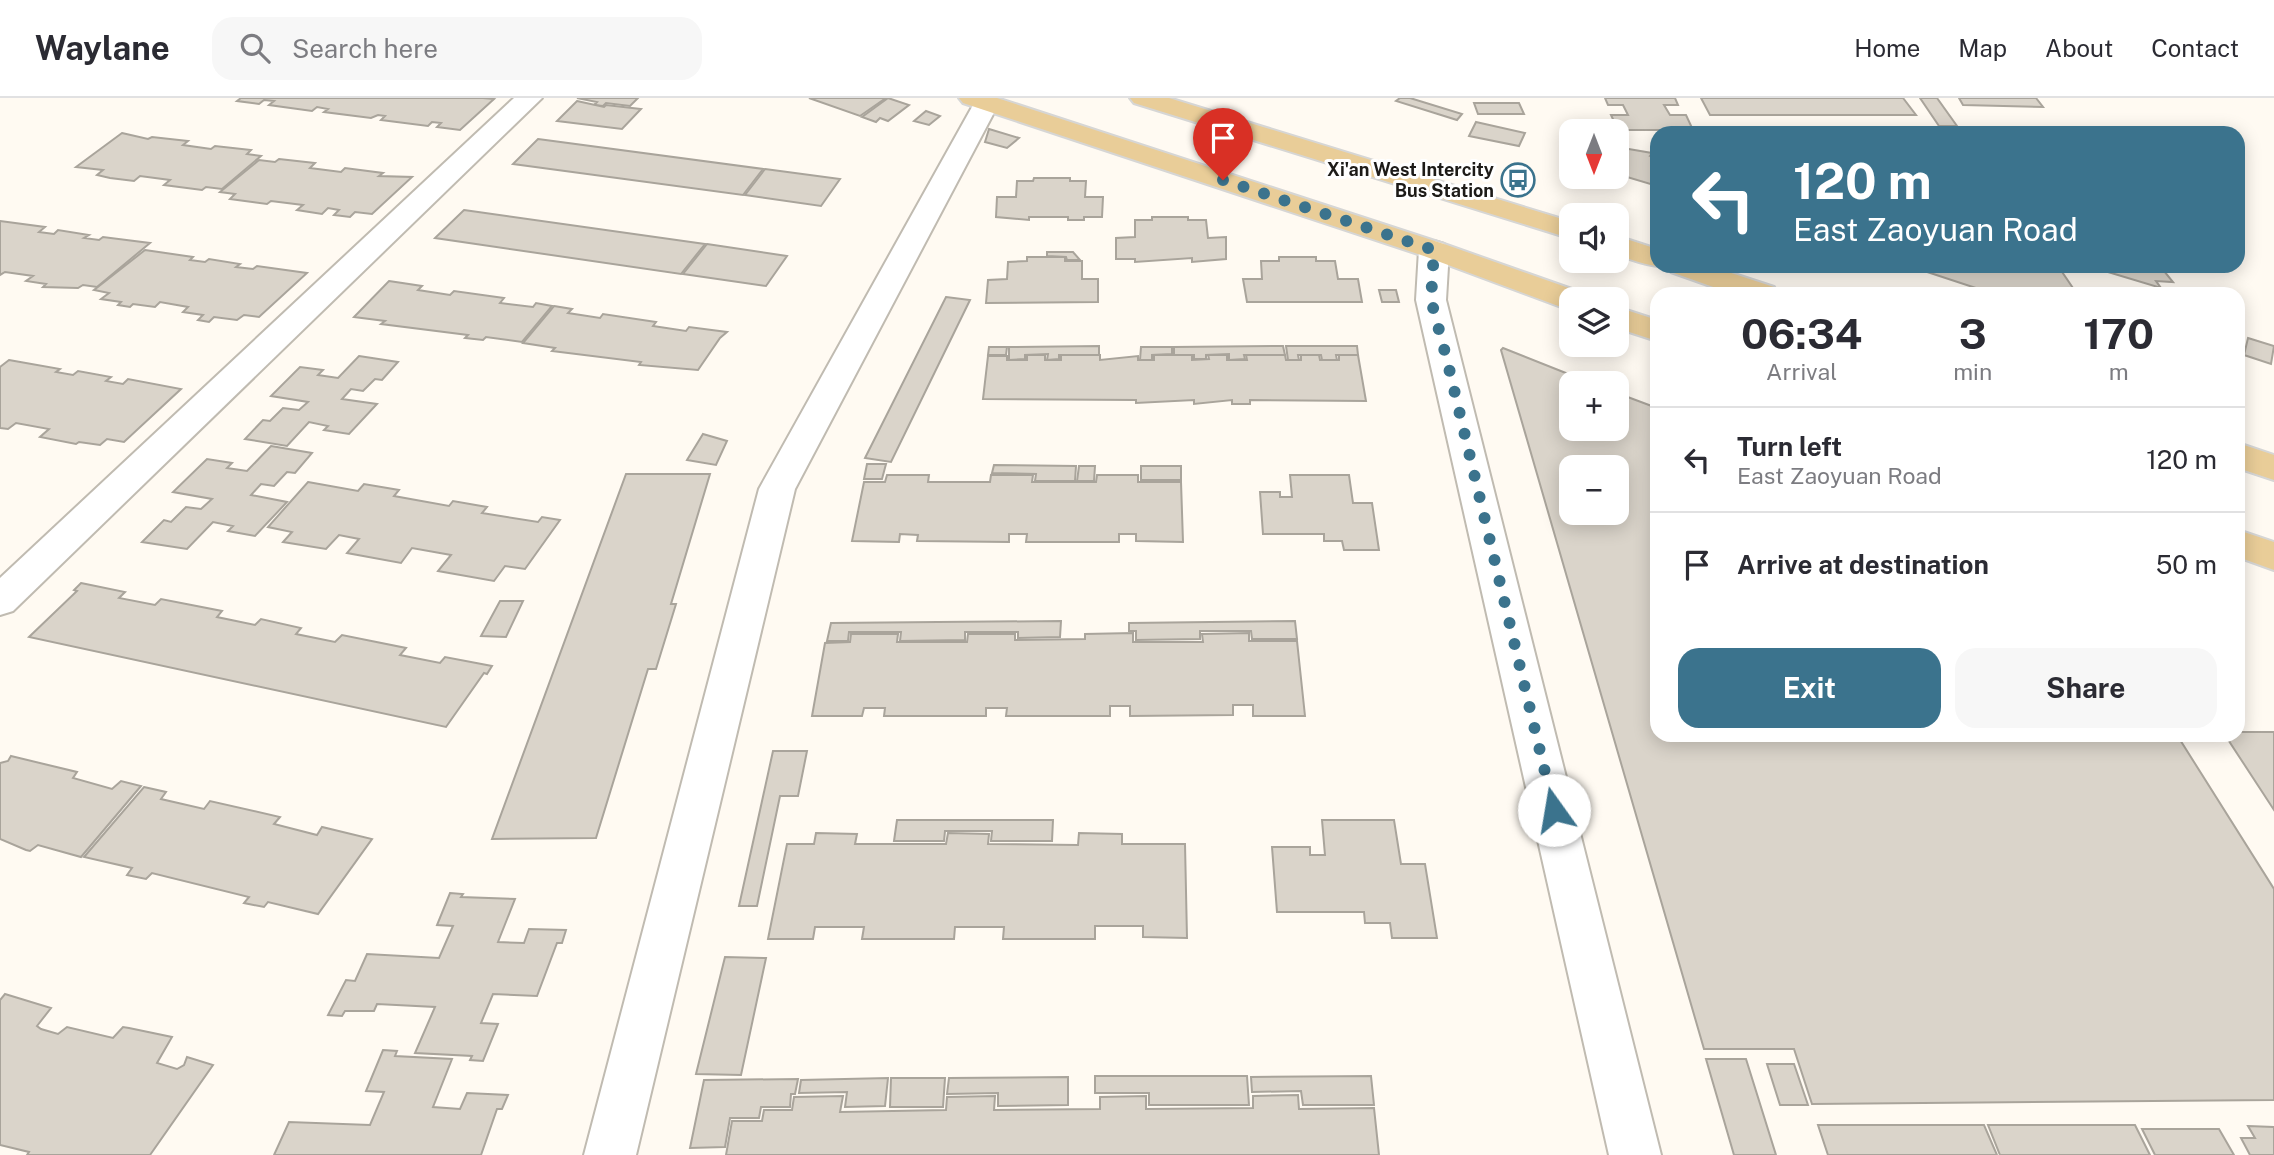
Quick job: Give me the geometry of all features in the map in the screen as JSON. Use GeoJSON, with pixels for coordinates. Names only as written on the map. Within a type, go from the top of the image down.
{"type":"FeatureCollection","features":[{"type":"Feature","properties":{"kind":"main road"},"geometry":{"type":"LineString","coordinates":[[1143,98],[1559,226]]}},
{"type":"Feature","properties":{"kind":"main road"},"geometry":{"type":"LineString","coordinates":[[979,100],[1434,250],[1559,295]]}},
{"type":"Feature","properties":{"kind":"main road"},"geometry":{"type":"LineString","coordinates":[[1629,249],[1650,256]]}},
{"type":"Feature","properties":{"kind":"main road"},"geometry":{"type":"LineString","coordinates":[[1702,273],[1742,287]]}},
{"type":"Feature","properties":{"kind":"main road"},"geometry":{"type":"LineString","coordinates":[[1629,321],[1650,329]]}},
{"type":"Feature","properties":{"kind":"main road"},"geometry":{"type":"LineString","coordinates":[[2245,458],[2274,468]]}},
{"type":"Feature","properties":{"kind":"main road"},"geometry":{"type":"LineString","coordinates":[[2245,546],[2274,556]]}},
{"type":"Feature","properties":{"kind":"street"},"geometry":{"type":"LineString","coordinates":[[0,601],[529,98]]}},
{"type":"Feature","properties":{"kind":"street"},"geometry":{"type":"LineString","coordinates":[[610,1155],[778,489],[979,100]]}},
{"type":"Feature","properties":{"kind":"street"},"geometry":{"type":"LineString","coordinates":[[1434,250],[1431,300],[1635,1155]]}},
{"type":"Feature","properties":{"kind":"building"},"geometry":{"type":"Polygon","coordinates":[[[241,98],[494,99],[460,130],[437,127],[441,123],[432,122],[428,126],[381,120],[385,116],[378,115],[371,118],[324,112],[328,109],[317,107],[312,111],[269,105],[274,101],[264,100],[259,104],[237,101],[241,98]]]}},
{"type":"Feature","properties":{"kind":"building"},"geometry":{"type":"Polygon","coordinates":[[[577,98],[638,98],[630,106],[606,103],[603,106],[577,98]]]}},
{"type":"Feature","properties":{"kind":"building"},"geometry":{"type":"Polygon","coordinates":[[[809,98],[886,98],[860,116],[809,98]]]}},
{"type":"Feature","properties":{"kind":"building"},"geometry":{"type":"Polygon","coordinates":[[[888,98],[909,105],[888,121],[880,118],[876,122],[862,117],[888,98]]]}},
{"type":"Feature","properties":{"kind":"building"},"geometry":{"type":"Polygon","coordinates":[[[1410,98],[1462,114],[1457,120],[1396,101],[1410,98]]]}},
{"type":"Feature","properties":{"kind":"building"},"geometry":{"type":"Polygon","coordinates":[[[1605,98],[1675,98],[1678,105],[1664,105],[1670,115],[1686,115],[1691,126],[1650,126],[1650,130],[1629,130],[1629,119],[1613,119],[1611,115],[1628,115],[1623,105],[1608,105],[1605,98]]]}},
{"type":"Feature","properties":{"kind":"building"},"geometry":{"type":"Polygon","coordinates":[[[1701,98],[1903,98],[1916,115],[1710,115],[1701,98]]]}},
{"type":"Feature","properties":{"kind":"building"},"geometry":{"type":"Polygon","coordinates":[[[1920,98],[1937,98],[1957,126],[1939,126],[1920,98]]]}},
{"type":"Feature","properties":{"kind":"building"},"geometry":{"type":"Polygon","coordinates":[[[1959,98],[2036,98],[2043,107],[1963,105],[1959,98]]]}},
{"type":"Feature","properties":{"kind":"building"},"geometry":{"type":"Polygon","coordinates":[[[577,101],[604,107],[606,105],[641,109],[622,129],[557,121],[577,101]]]}},
{"type":"Feature","properties":{"kind":"building"},"geometry":{"type":"Polygon","coordinates":[[[1474,103],[1519,103],[1524,114],[1478,114],[1474,103]]]}},
{"type":"Feature","properties":{"kind":"building"},"geometry":{"type":"Polygon","coordinates":[[[926,111],[940,116],[929,125],[914,121],[926,111]]]}},
{"type":"Feature","properties":{"kind":"building"},"geometry":{"type":"Polygon","coordinates":[[[1476,122],[1525,133],[1519,146],[1469,136],[1476,122]]]}},
{"type":"Feature","properties":{"kind":"building"},"geometry":{"type":"Polygon","coordinates":[[[989,129],[1019,138],[1007,148],[985,142],[989,129]]]}},
{"type":"Feature","properties":{"kind":"building"},"geometry":{"type":"Polygon","coordinates":[[[122,133],[148,139],[152,137],[188,141],[183,145],[211,149],[215,146],[251,150],[247,154],[261,156],[222,189],[206,187],[202,190],[164,185],[170,180],[140,176],[134,181],[110,178],[97,175],[103,170],[76,167],[122,133]]]}},
{"type":"Feature","properties":{"kind":"building"},"geometry":{"type":"Polygon","coordinates":[[[538,139],[763,169],[743,195],[513,164],[538,139]]]}},
{"type":"Feature","properties":{"kind":"building"},"geometry":{"type":"Polygon","coordinates":[[[1629,149],[1650,153],[1650,184],[1629,178],[1629,149]]]}},
{"type":"Feature","properties":{"kind":"building"},"geometry":{"type":"Polygon","coordinates":[[[279,159],[315,163],[310,168],[341,172],[345,168],[383,173],[379,176],[412,177],[372,214],[355,212],[350,217],[334,215],[339,210],[328,208],[322,214],[297,210],[303,205],[230,199],[235,194],[220,192],[259,160],[275,162],[279,159]]]}},
{"type":"Feature","properties":{"kind":"building"},"geometry":{"type":"Polygon","coordinates":[[[765,169],[840,179],[821,206],[745,195],[765,169]]]}},
{"type":"Feature","properties":{"kind":"building"},"geometry":{"type":"Polygon","coordinates":[[[1034,178],[1086,181],[1085,197],[1103,197],[1102,217],[1068,220],[1068,217],[1029,217],[1029,220],[996,217],[997,197],[1016,197],[1017,181],[1033,181],[1034,178]]]}},
{"type":"Feature","properties":{"kind":"building"},"geometry":{"type":"Polygon","coordinates":[[[464,210],[705,244],[681,274],[435,238],[464,210]]]}},
{"type":"Feature","properties":{"kind":"building"},"geometry":{"type":"Polygon","coordinates":[[[1152,217],[1206,220],[1208,238],[1226,237],[1226,259],[1192,262],[1192,258],[1135,262],[1135,259],[1116,259],[1116,238],[1135,237],[1135,220],[1152,220],[1152,217]]]}},
{"type":"Feature","properties":{"kind":"building"},"geometry":{"type":"Polygon","coordinates":[[[0,221],[45,227],[39,232],[54,234],[58,230],[89,235],[84,238],[99,240],[103,237],[150,243],[97,287],[43,287],[46,284],[26,281],[33,276],[5,272],[0,275],[0,221]]]}},
{"type":"Feature","properties":{"kind":"building"},"geometry":{"type":"Polygon","coordinates":[[[707,244],[787,256],[766,286],[683,274],[707,244]]]}},
{"type":"Feature","properties":{"kind":"building"},"geometry":{"type":"Polygon","coordinates":[[[145,250],[193,257],[190,260],[205,262],[209,259],[240,264],[236,267],[253,269],[257,266],[307,273],[259,317],[244,315],[237,320],[214,317],[209,322],[198,320],[203,315],[183,312],[188,307],[160,302],[155,307],[133,304],[130,307],[118,305],[121,302],[101,299],[109,293],[94,290],[145,250]]]}},
{"type":"Feature","properties":{"kind":"building"},"geometry":{"type":"Polygon","coordinates":[[[1047,252],[1073,252],[1080,260],[1047,256],[1047,252]]]}},
{"type":"Feature","properties":{"kind":"building"},"geometry":{"type":"Polygon","coordinates":[[[1027,257],[1065,257],[1065,261],[1082,261],[1082,279],[1098,279],[1098,302],[986,303],[988,280],[1007,279],[1008,262],[1027,261],[1027,257]]]}},
{"type":"Feature","properties":{"kind":"building"},"geometry":{"type":"Polygon","coordinates":[[[1279,257],[1316,257],[1316,261],[1335,261],[1338,279],[1358,279],[1362,302],[1247,302],[1243,279],[1262,279],[1261,261],[1279,261],[1279,257]]]}},
{"type":"Feature","properties":{"kind":"building"},"geometry":{"type":"Polygon","coordinates":[[[1930,273],[2063,273],[2072,287],[1973,287],[1930,273]]]}},
{"type":"Feature","properties":{"kind":"building"},"geometry":{"type":"Polygon","coordinates":[[[2111,273],[2166,273],[2173,282],[2156,281],[2160,287],[2111,273]]]}},
{"type":"Feature","properties":{"kind":"building"},"geometry":{"type":"Polygon","coordinates":[[[389,281],[422,286],[418,290],[450,295],[454,291],[504,298],[500,303],[552,306],[522,342],[486,337],[483,340],[465,338],[468,335],[381,324],[385,321],[354,317],[389,281]]]}},
{"type":"Feature","properties":{"kind":"building"},"geometry":{"type":"Polygon","coordinates":[[[1379,290],[1396,290],[1399,302],[1382,302],[1379,290]]]}},
{"type":"Feature","properties":{"kind":"building"},"geometry":{"type":"Polygon","coordinates":[[[946,297],[970,300],[891,462],[865,458],[946,297]]]}},
{"type":"Feature","properties":{"kind":"building"},"geometry":{"type":"Polygon","coordinates":[[[554,306],[572,309],[568,313],[600,318],[603,314],[656,322],[653,326],[686,331],[689,327],[727,332],[698,370],[639,365],[641,362],[552,351],[555,348],[523,343],[554,306]]]}},
{"type":"Feature","properties":{"kind":"building"},"geometry":{"type":"Polygon","coordinates":[[[2248,338],[2274,346],[2271,364],[2245,355],[2248,338]]]}},
{"type":"Feature","properties":{"kind":"building"},"geometry":{"type":"Polygon","coordinates":[[[1099,346],[1099,355],[1059,355],[1059,359],[1047,360],[1048,354],[1025,355],[1025,359],[1009,360],[1009,347],[1099,346]]]}},
{"type":"Feature","properties":{"kind":"building"},"geometry":{"type":"Polygon","coordinates":[[[1283,346],[1285,355],[1244,355],[1245,359],[1229,360],[1229,354],[1206,355],[1206,359],[1194,359],[1194,355],[1174,355],[1174,347],[1283,346]]]}},
{"type":"Feature","properties":{"kind":"building"},"geometry":{"type":"Polygon","coordinates":[[[1286,346],[1357,346],[1358,355],[1336,355],[1337,360],[1322,360],[1321,355],[1298,355],[1299,360],[1288,360],[1286,346]]]}},
{"type":"Feature","properties":{"kind":"building"},"geometry":{"type":"Polygon","coordinates":[[[989,347],[1007,347],[1006,355],[988,355],[989,347]]]}},
{"type":"Feature","properties":{"kind":"building"},"geometry":{"type":"Polygon","coordinates":[[[1141,347],[1172,347],[1172,354],[1152,355],[1152,360],[1140,360],[1141,347]]]}},
{"type":"Feature","properties":{"kind":"building"},"geometry":{"type":"Polygon","coordinates":[[[1503,348],[1561,371],[1559,441],[1629,441],[1629,398],[1650,405],[1650,742],[2181,742],[2274,889],[2274,1100],[1812,1104],[1794,1049],[1704,1049],[1501,350],[1503,348]]]}},
{"type":"Feature","properties":{"kind":"building"},"geometry":{"type":"Polygon","coordinates":[[[1027,355],[1045,355],[1045,360],[1061,360],[1061,355],[1100,355],[1100,360],[1138,356],[1138,360],[1154,360],[1154,355],[1192,355],[1192,360],[1209,359],[1208,355],[1227,355],[1227,360],[1247,360],[1246,355],[1285,355],[1286,360],[1301,360],[1301,355],[1319,355],[1320,360],[1339,360],[1339,355],[1358,355],[1366,401],[1250,400],[1250,404],[1232,404],[1232,400],[1194,404],[1194,400],[1136,403],[1136,400],[983,399],[988,356],[1027,360],[1027,355]]]}},
{"type":"Feature","properties":{"kind":"building"},"geometry":{"type":"Polygon","coordinates":[[[359,356],[398,362],[382,380],[375,379],[363,391],[351,389],[342,399],[377,404],[349,434],[324,430],[328,426],[309,422],[287,446],[245,439],[263,420],[270,421],[283,408],[299,410],[308,402],[271,396],[300,367],[323,370],[318,375],[338,378],[359,356]]]}},
{"type":"Feature","properties":{"kind":"building"},"geometry":{"type":"Polygon","coordinates":[[[9,360],[60,369],[56,372],[73,375],[78,371],[111,377],[106,381],[123,384],[128,379],[181,389],[124,442],[107,439],[100,445],[79,442],[76,444],[40,437],[49,429],[16,423],[8,429],[0,428],[0,367],[9,360]]]}},
{"type":"Feature","properties":{"kind":"building"},"geometry":{"type":"Polygon","coordinates":[[[703,434],[727,441],[716,465],[687,460],[703,434]]]}},
{"type":"Feature","properties":{"kind":"building"},"geometry":{"type":"Polygon","coordinates":[[[271,446],[312,453],[295,473],[287,472],[274,486],[261,484],[251,495],[287,502],[255,536],[228,531],[233,526],[213,522],[187,549],[142,542],[164,520],[171,522],[186,507],[201,509],[212,499],[173,492],[207,459],[232,463],[227,468],[247,471],[271,446]]]}},
{"type":"Feature","properties":{"kind":"building"},"geometry":{"type":"Polygon","coordinates":[[[867,464],[886,464],[882,479],[864,479],[867,464]]]}},
{"type":"Feature","properties":{"kind":"building"},"geometry":{"type":"Polygon","coordinates":[[[994,465],[1076,466],[1075,481],[1035,481],[1036,474],[992,473],[994,465]]]}},
{"type":"Feature","properties":{"kind":"building"},"geometry":{"type":"Polygon","coordinates":[[[1079,466],[1095,466],[1094,481],[1077,481],[1079,466]]]}},
{"type":"Feature","properties":{"kind":"building"},"geometry":{"type":"Polygon","coordinates":[[[1141,466],[1181,466],[1181,480],[1141,480],[1141,466]]]}},
{"type":"Feature","properties":{"kind":"building"},"geometry":{"type":"Polygon","coordinates":[[[626,474],[710,474],[671,604],[676,604],[656,669],[648,669],[596,838],[492,839],[626,474]]]}},
{"type":"Feature","properties":{"kind":"building"},"geometry":{"type":"Polygon","coordinates":[[[887,475],[929,475],[928,482],[990,482],[991,475],[1033,475],[1032,482],[1096,482],[1097,475],[1138,475],[1138,482],[1181,482],[1183,542],[1136,541],[1136,534],[1119,534],[1119,542],[1026,542],[1027,534],[1009,534],[1009,542],[917,541],[918,535],[900,534],[899,542],[852,541],[864,482],[885,482],[887,475]]]}},
{"type":"Feature","properties":{"kind":"building"},"geometry":{"type":"Polygon","coordinates":[[[1290,475],[1349,475],[1353,503],[1372,503],[1379,550],[1344,550],[1342,541],[1324,541],[1324,534],[1263,534],[1260,492],[1280,492],[1280,497],[1292,497],[1290,475]]]}},
{"type":"Feature","properties":{"kind":"building"},"geometry":{"type":"Polygon","coordinates":[[[308,482],[358,491],[364,484],[399,490],[394,496],[449,506],[453,501],[487,507],[482,513],[538,522],[542,517],[560,520],[525,569],[505,566],[494,581],[438,571],[451,555],[412,548],[401,563],[347,553],[359,539],[339,535],[326,549],[283,542],[292,532],[268,527],[308,482]]]}},
{"type":"Feature","properties":{"kind":"building"},"geometry":{"type":"Polygon","coordinates":[[[81,583],[125,592],[119,598],[155,605],[161,599],[222,611],[217,617],[255,625],[261,619],[301,628],[296,634],[335,642],[342,635],[406,648],[400,655],[440,663],[445,657],[492,666],[487,674],[484,673],[446,727],[29,637],[77,591],[74,590],[81,583]]]}},
{"type":"Feature","properties":{"kind":"building"},"geometry":{"type":"Polygon","coordinates":[[[500,601],[523,601],[506,637],[481,636],[500,601]]]}},
{"type":"Feature","properties":{"kind":"building"},"geometry":{"type":"Polygon","coordinates":[[[1061,621],[1060,637],[1018,638],[1018,632],[965,632],[965,640],[900,641],[901,632],[849,632],[848,641],[827,641],[831,623],[1061,621]]]}},
{"type":"Feature","properties":{"kind":"building"},"geometry":{"type":"Polygon","coordinates":[[[1295,621],[1297,639],[1252,639],[1251,631],[1200,631],[1200,639],[1136,640],[1136,631],[1129,631],[1129,623],[1295,621]]]}},
{"type":"Feature","properties":{"kind":"building"},"geometry":{"type":"Polygon","coordinates":[[[1133,633],[1133,642],[1203,642],[1202,634],[1249,633],[1249,641],[1297,641],[1305,716],[1253,716],[1253,705],[1233,705],[1233,715],[1130,716],[1130,706],[1110,706],[1110,716],[1006,716],[1007,708],[986,708],[986,716],[884,716],[885,708],[864,708],[862,716],[812,716],[825,643],[850,642],[851,634],[898,634],[897,642],[967,642],[968,634],[1015,634],[1015,640],[1085,639],[1085,634],[1133,633]]]}},
{"type":"Feature","properties":{"kind":"building"},"geometry":{"type":"Polygon","coordinates":[[[2245,732],[2274,732],[2274,810],[2230,742],[2245,742],[2245,732]]]}},
{"type":"Feature","properties":{"kind":"building"},"geometry":{"type":"Polygon","coordinates":[[[773,751],[807,751],[798,796],[780,796],[757,906],[739,906],[773,751]]]}},
{"type":"Feature","properties":{"kind":"building"},"geometry":{"type":"Polygon","coordinates":[[[11,756],[77,772],[73,778],[112,789],[121,781],[141,786],[81,857],[38,845],[30,851],[0,839],[0,763],[8,761],[11,756]]]}},
{"type":"Feature","properties":{"kind":"building"},"geometry":{"type":"Polygon","coordinates":[[[144,787],[166,792],[161,799],[204,809],[210,801],[280,817],[274,824],[317,835],[322,827],[372,839],[318,914],[268,902],[264,907],[244,903],[249,897],[152,873],[146,879],[127,875],[132,868],[84,857],[144,787]]]}},
{"type":"Feature","properties":{"kind":"building"},"geometry":{"type":"Polygon","coordinates":[[[897,820],[1053,820],[1052,841],[991,841],[992,831],[945,831],[944,841],[894,841],[897,820]]]}},
{"type":"Feature","properties":{"kind":"building"},"geometry":{"type":"Polygon","coordinates":[[[1322,820],[1394,820],[1401,864],[1425,864],[1437,938],[1392,938],[1390,923],[1365,923],[1364,912],[1277,912],[1272,847],[1310,847],[1310,855],[1325,855],[1322,820]]]}},
{"type":"Feature","properties":{"kind":"building"},"geometry":{"type":"Polygon","coordinates":[[[816,833],[857,834],[855,844],[946,844],[948,833],[989,834],[988,844],[1078,845],[1079,833],[1122,834],[1122,844],[1185,844],[1187,938],[1143,937],[1143,926],[1095,926],[1095,939],[1003,939],[1004,927],[955,927],[954,939],[862,939],[864,927],[815,927],[813,939],[768,939],[787,844],[814,844],[816,833]]]}},
{"type":"Feature","properties":{"kind":"building"},"geometry":{"type":"Polygon","coordinates":[[[450,893],[463,894],[461,897],[515,899],[498,942],[524,943],[529,929],[566,930],[562,943],[557,943],[537,996],[493,994],[481,1023],[498,1024],[483,1061],[470,1060],[472,1056],[415,1053],[435,1007],[377,1004],[374,1011],[345,1011],[342,1016],[328,1015],[346,980],[355,981],[367,954],[439,958],[453,926],[437,925],[450,893]]]}},
{"type":"Feature","properties":{"kind":"building"},"geometry":{"type":"Polygon","coordinates":[[[725,957],[766,958],[741,1075],[696,1074],[725,957]]]}},
{"type":"Feature","properties":{"kind":"building"},"geometry":{"type":"Polygon","coordinates":[[[5,994],[51,1008],[37,1026],[41,1029],[58,1034],[67,1027],[113,1038],[123,1027],[172,1037],[157,1063],[177,1069],[184,1065],[187,1057],[213,1065],[150,1155],[27,1155],[29,1152],[0,1145],[0,1000],[5,994]]]}},
{"type":"Feature","properties":{"kind":"building"},"geometry":{"type":"Polygon","coordinates":[[[383,1050],[397,1051],[395,1056],[452,1059],[433,1107],[460,1109],[467,1093],[508,1095],[502,1109],[497,1109],[481,1155],[274,1155],[289,1122],[370,1125],[384,1092],[366,1091],[383,1050]]]}},
{"type":"Feature","properties":{"kind":"building"},"geometry":{"type":"Polygon","coordinates":[[[1706,1059],[1746,1059],[1776,1155],[1734,1155],[1706,1059]]]}},
{"type":"Feature","properties":{"kind":"building"},"geometry":{"type":"Polygon","coordinates":[[[1767,1064],[1794,1064],[1808,1105],[1780,1105],[1767,1064]]]}},
{"type":"Feature","properties":{"kind":"building"},"geometry":{"type":"Polygon","coordinates":[[[1095,1076],[1247,1076],[1249,1105],[1149,1105],[1149,1093],[1095,1093],[1095,1076]]]}},
{"type":"Feature","properties":{"kind":"building"},"geometry":{"type":"Polygon","coordinates":[[[1371,1076],[1374,1105],[1303,1105],[1301,1091],[1252,1092],[1251,1077],[1371,1076]]]}},
{"type":"Feature","properties":{"kind":"building"},"geometry":{"type":"Polygon","coordinates":[[[1068,1077],[1068,1105],[998,1106],[998,1093],[947,1094],[949,1078],[1068,1077]]]}},
{"type":"Feature","properties":{"kind":"building"},"geometry":{"type":"Polygon","coordinates":[[[888,1078],[885,1106],[845,1107],[847,1092],[799,1093],[801,1080],[888,1078]]]}},
{"type":"Feature","properties":{"kind":"building"},"geometry":{"type":"Polygon","coordinates":[[[891,1078],[945,1078],[943,1107],[890,1107],[891,1078]]]}},
{"type":"Feature","properties":{"kind":"building"},"geometry":{"type":"Polygon","coordinates":[[[798,1079],[795,1094],[791,1094],[790,1107],[761,1107],[759,1118],[730,1118],[725,1147],[690,1148],[704,1080],[798,1079]]]}},
{"type":"Feature","properties":{"kind":"building"},"geometry":{"type":"Polygon","coordinates":[[[1298,1095],[1299,1109],[1374,1108],[1379,1155],[726,1155],[732,1121],[762,1121],[764,1110],[792,1110],[794,1097],[843,1096],[840,1112],[946,1110],[947,1097],[995,1096],[994,1110],[1100,1109],[1100,1097],[1146,1096],[1146,1109],[1253,1108],[1253,1096],[1298,1095]]]}},
{"type":"Feature","properties":{"kind":"building"},"geometry":{"type":"Polygon","coordinates":[[[1818,1125],[1984,1125],[1997,1155],[1828,1155],[1818,1125]]]}},
{"type":"Feature","properties":{"kind":"building"},"geometry":{"type":"Polygon","coordinates":[[[1988,1125],[2135,1125],[2150,1155],[2000,1155],[1988,1125]]]}},
{"type":"Feature","properties":{"kind":"building"},"geometry":{"type":"Polygon","coordinates":[[[2248,1126],[2274,1127],[2274,1155],[2250,1155],[2241,1138],[2255,1138],[2248,1126]]]}},
{"type":"Feature","properties":{"kind":"building"},"geometry":{"type":"Polygon","coordinates":[[[2142,1129],[2219,1129],[2234,1155],[2155,1155],[2142,1129]]]}},
{"type":"Feature","properties":{"kind":"place","name":"Xi'an West Intercity Bus Station"},"geometry":{"type":"Point","coordinates":[1518,180]}},
{"type":"Feature","properties":{"kind":"route"},"geometry":{"type":"LineString","coordinates":[[1223,180],[1434,250],[1431,300],[1554,810]]}}]}
